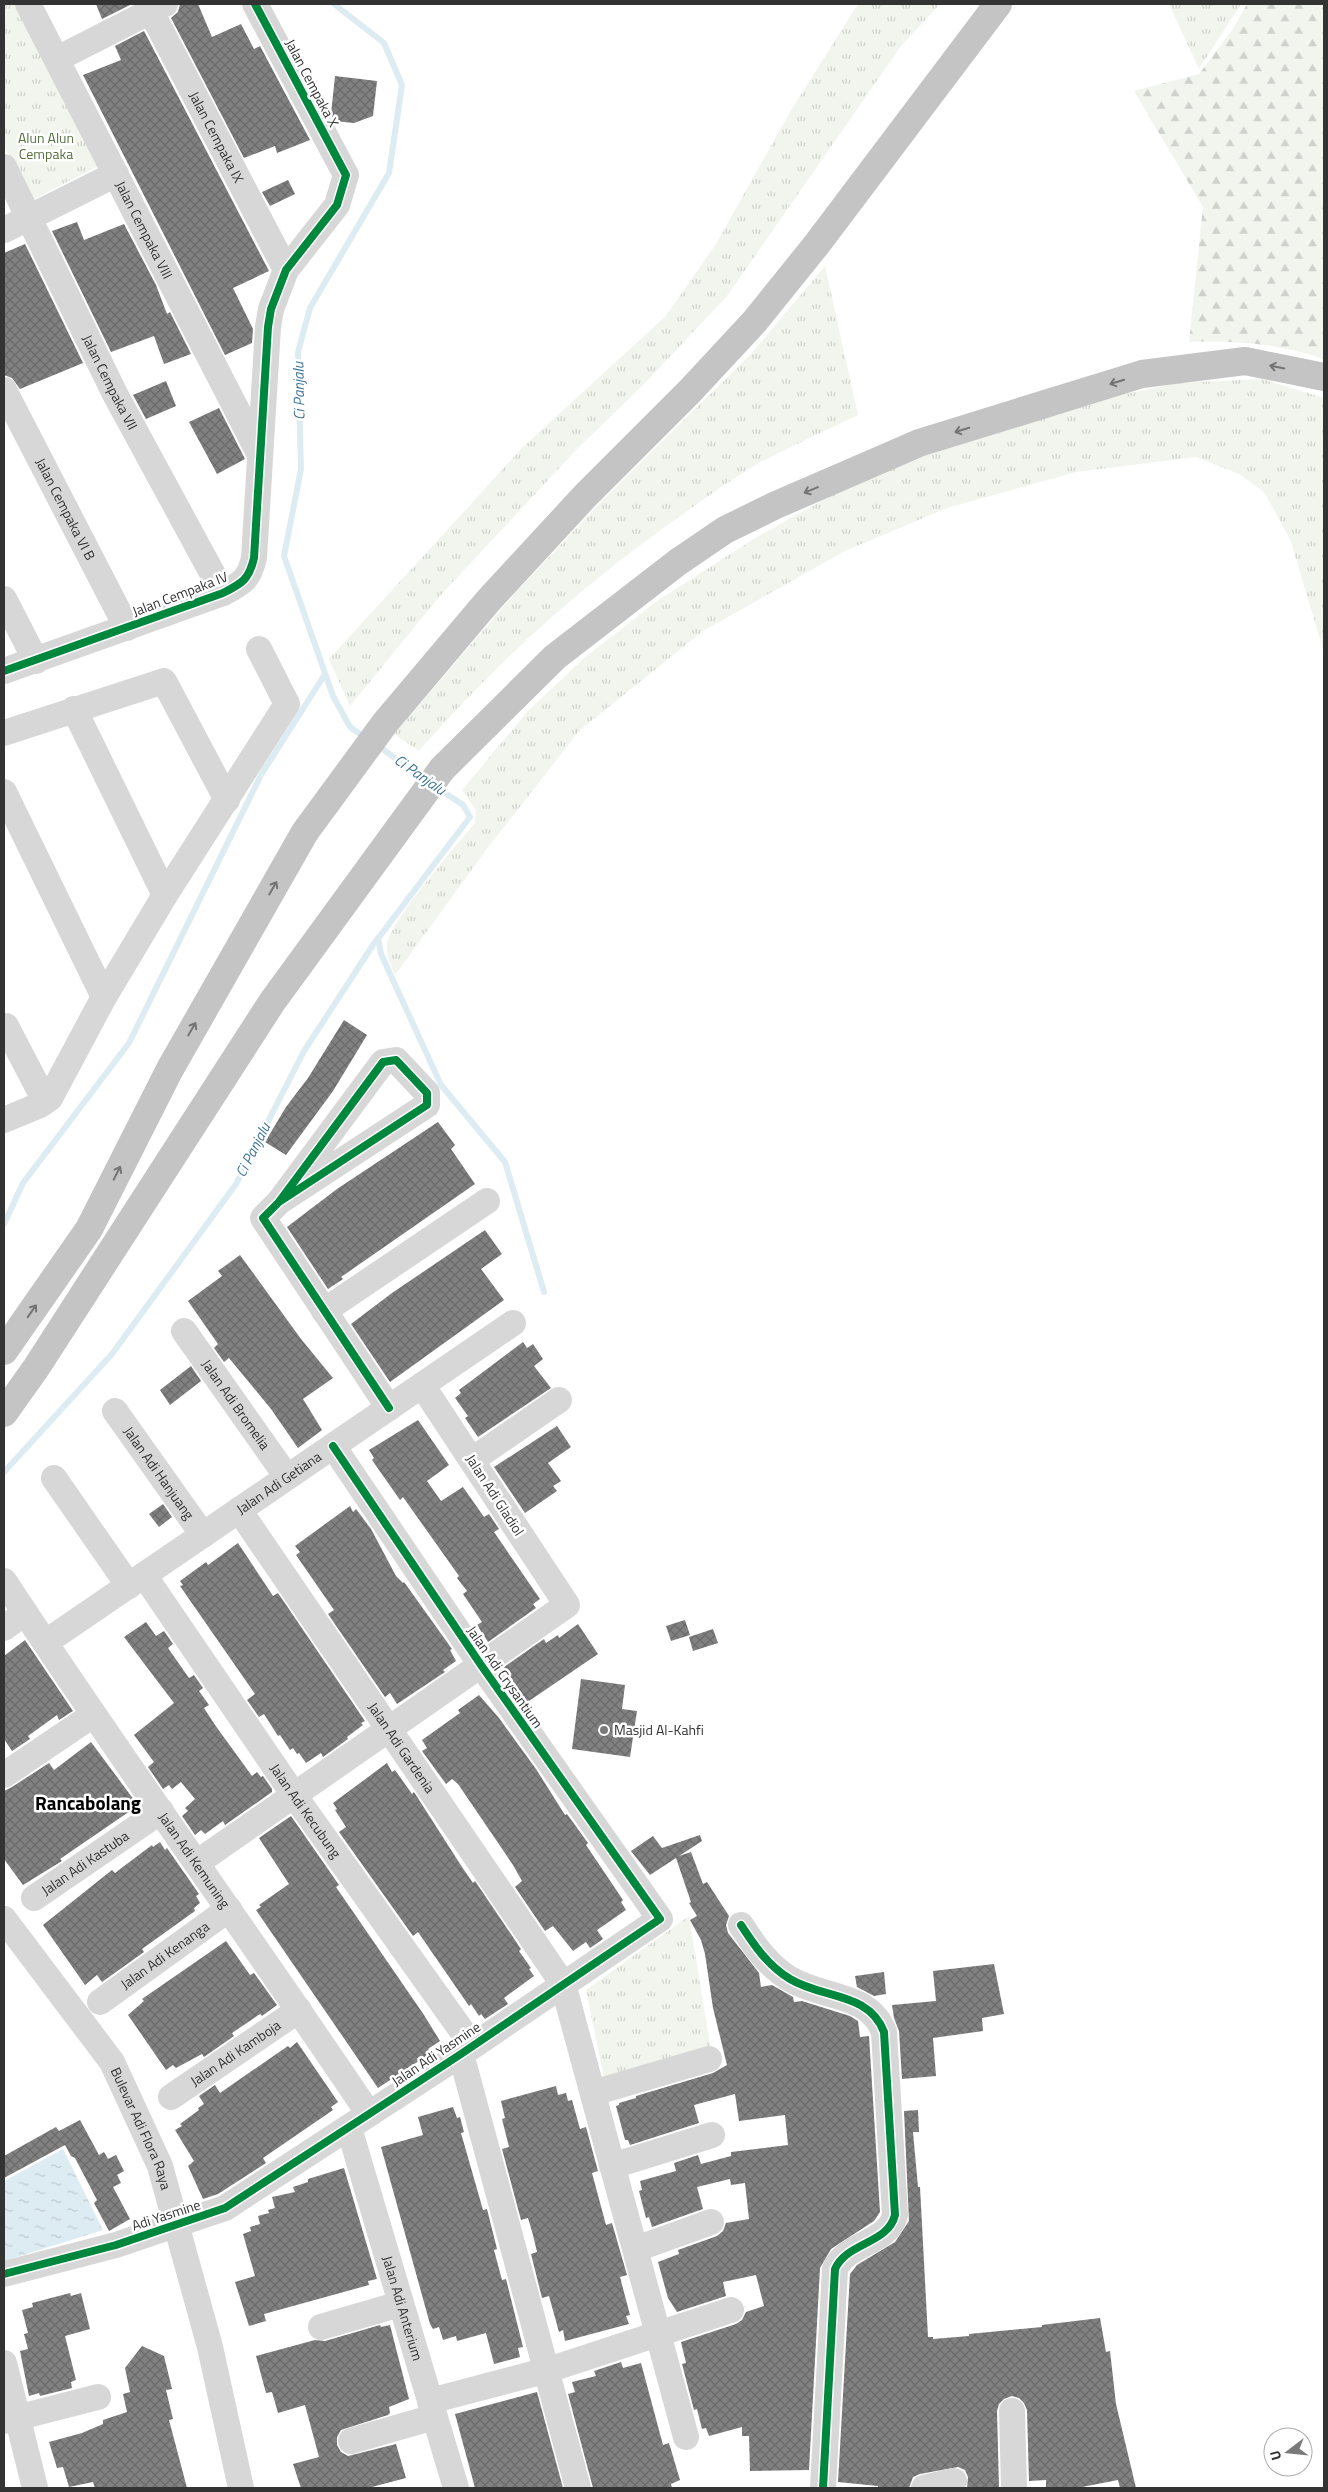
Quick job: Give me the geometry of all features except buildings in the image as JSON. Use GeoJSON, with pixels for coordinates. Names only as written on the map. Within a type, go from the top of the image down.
{"type":"FeatureCollection","features":[{"type":"Feature","properties":{"kind":"highway"},"geometry":{"type":"LineString","coordinates":[[4,1351],[89,1229],[170,1069],[305,832],[384,723],[488,601],[565,517],[755,321],[817,244],[998,4]]}},
{"type":"Feature","properties":{"kind":"highway"},"geometry":{"type":"LineString","coordinates":[[4,1413],[36,1368],[278,994],[442,770],[555,657],[678,562],[725,530],[776,505],[919,443],[1142,374],[1245,361],[1324,377]]}},
{"type":"Feature","properties":{"kind":"street","name":"Jalan Cempaka VIII"},"geometry":{"type":"LineString","coordinates":[[28,4],[260,456]]}},
{"type":"Feature","properties":{"kind":"street","name":"Jalan Cempaka X"},"geometry":{"type":"LineString","coordinates":[[256,4],[346,175],[337,205],[286,270]]}},
{"type":"Feature","properties":{"kind":"street"},"geometry":{"type":"LineString","coordinates":[[57,59],[154,6]]}},
{"type":"Feature","properties":{"kind":"street","name":"Jalan Cempaka IX"},"geometry":{"type":"LineString","coordinates":[[154,6],[286,270]]}},
{"type":"Feature","properties":{"kind":"street","name":"Jalan Cempaka VII"},"geometry":{"type":"LineString","coordinates":[[4,168],[115,394],[223,593]]}},
{"type":"Feature","properties":{"kind":"street"},"geometry":{"type":"LineString","coordinates":[[4,230],[116,174]]}},
{"type":"Feature","properties":{"kind":"street"},"geometry":{"type":"LineString","coordinates":[[260,456],[268,327],[278,289],[286,270]]}},
{"type":"Feature","properties":{"kind":"street","name":"Jalan Cempaka VI B"},"geometry":{"type":"LineString","coordinates":[[4,390],[127,628]]}},
{"type":"Feature","properties":{"kind":"street","name":"Jalan Cempaka IV"},"geometry":{"type":"LineString","coordinates":[[4,671],[223,593],[239,585],[250,574],[254,558],[260,456]]}},
{"type":"Feature","properties":{"kind":"street"},"geometry":{"type":"LineString","coordinates":[[4,599],[36,661]]}},
{"type":"Feature","properties":{"kind":"street"},"geometry":{"type":"LineString","coordinates":[[4,1120],[50,1098],[104,997],[165,895],[287,704],[259,649]]}},
{"type":"Feature","properties":{"kind":"street"},"geometry":{"type":"LineString","coordinates":[[4,733],[164,680],[227,800]]}},
{"type":"Feature","properties":{"kind":"street"},"geometry":{"type":"LineString","coordinates":[[74,709],[165,895]]}},
{"type":"Feature","properties":{"kind":"street"},"geometry":{"type":"LineString","coordinates":[[4,792],[104,997]]}},
{"type":"Feature","properties":{"kind":"street"},"geometry":{"type":"LineString","coordinates":[[4,1025],[45,1102]]}},
{"type":"Feature","properties":{"kind":"street"},"geometry":{"type":"LineString","coordinates":[[279,1202],[427,1105],[427,1093],[396,1060],[383,1062],[279,1202],[263,1218],[389,1408]]}},
{"type":"Feature","properties":{"kind":"street"},"geometry":{"type":"LineString","coordinates":[[324,1312],[487,1201]]}},
{"type":"Feature","properties":{"kind":"street","name":"Jalan Adi Getiana"},"geometry":{"type":"LineString","coordinates":[[46,1642],[514,1323]]}},
{"type":"Feature","properties":{"kind":"street","name":"Jalan Adi Bromelia"},"geometry":{"type":"LineString","coordinates":[[184,1332],[287,1477]]}},
{"type":"Feature","properties":{"kind":"street","name":"Jalan Adi Gladiol"},"geometry":{"type":"LineString","coordinates":[[422,1385],[567,1605],[481,1665]]}},
{"type":"Feature","properties":{"kind":"street"},"geometry":{"type":"LineString","coordinates":[[472,1460],[559,1400]]}},
{"type":"Feature","properties":{"kind":"street","name":"Jalan Adi Hanjuang"},"geometry":{"type":"LineString","coordinates":[[114,1411],[203,1535]]}},
{"type":"Feature","properties":{"kind":"street","name":"Jalan Adi Crysantium"},"geometry":{"type":"LineString","coordinates":[[333,1446],[481,1665],[660,1919]]}},
{"type":"Feature","properties":{"kind":"street","name":"Jalan Adi Kecubung"},"geometry":{"type":"LineString","coordinates":[[54,1478],[136,1581],[294,1795],[466,2049]]}},
{"type":"Feature","properties":{"kind":"street","name":"Jalan Adi Gardenia"},"geometry":{"type":"LineString","coordinates":[[239,1510],[563,1984],[686,2437]]}},
{"type":"Feature","properties":{"kind":"street","name":"Jalan Adi Kemuning"},"geometry":{"type":"LineString","coordinates":[[4,1580],[93,1715],[198,1862],[299,2010],[359,2121]]}},
{"type":"Feature","properties":{"kind":"street"},"geometry":{"type":"LineString","coordinates":[[4,1628],[25,1613]]}},
{"type":"Feature","properties":{"kind":"street"},"geometry":{"type":"LineString","coordinates":[[198,1862],[481,1665]]}},
{"type":"Feature","properties":{"kind":"street"},"geometry":{"type":"LineString","coordinates":[[4,1775],[93,1715]]}},
{"type":"Feature","properties":{"kind":"street","name":"Jalan Adi Kastuba"},"geometry":{"type":"LineString","coordinates":[[34,1898],[161,1811]]}},
{"type":"Feature","properties":{"kind":"street","name":"Jalan Adi Kenanga"},"geometry":{"type":"LineString","coordinates":[[100,2002],[229,1909]]}},
{"type":"Feature","properties":{"kind":"street","name":"Bulevar Adi Flora Raya"},"geometry":{"type":"LineString","coordinates":[[4,1919],[112,2062],[160,2166],[210,2347],[241,2488]]}},
{"type":"Feature","properties":{"kind":"street","name":"Jalan Adi Yasmine"},"geometry":{"type":"LineString","coordinates":[[225,2208],[359,2121],[660,1919]]}},
{"type":"Feature","properties":{"kind":"street"},"geometry":{"type":"LineString","coordinates":[[741,1924],[754,1946],[771,1965],[809,1989],[868,2007],[884,2032],[896,2215],[890,2228],[856,2249],[841,2260],[835,2268],[823,2488]]}},
{"type":"Feature","properties":{"kind":"street","name":"Jalan Adi Kamboja"},"geometry":{"type":"LineString","coordinates":[[171,2097],[299,2010]]}},
{"type":"Feature","properties":{"kind":"street"},"geometry":{"type":"LineString","coordinates":[[466,2049],[578,2488]]}},
{"type":"Feature","properties":{"kind":"street"},"geometry":{"type":"LineString","coordinates":[[593,2093],[709,2059]]}},
{"type":"Feature","properties":{"kind":"street","name":"Jalan Adi Anterium"},"geometry":{"type":"LineString","coordinates":[[359,2121],[400,2304],[456,2488]]}},
{"type":"Feature","properties":{"kind":"street"},"geometry":{"type":"LineString","coordinates":[[612,2166],[712,2135]]}},
{"type":"Feature","properties":{"kind":"street","name":"Adi Yasmine"},"geometry":{"type":"LineString","coordinates":[[4,2274],[116,2245],[225,2208]]}},
{"type":"Feature","properties":{"kind":"street"},"geometry":{"type":"LineString","coordinates":[[636,2248],[711,2222]]}},
{"type":"Feature","properties":{"kind":"street"},"geometry":{"type":"LineString","coordinates":[[321,2328],[400,2304]]}},
{"type":"Feature","properties":{"kind":"street"},"geometry":{"type":"LineString","coordinates":[[351,2441],[432,2409],[659,2332],[731,2310]]}},
{"type":"Feature","properties":{"kind":"street"},"geometry":{"type":"LineString","coordinates":[[4,2363],[10,2420],[35,2488]]}},
{"type":"Feature","properties":{"kind":"street"},"geometry":{"type":"LineString","coordinates":[[10,2420],[98,2398]]}},
{"type":"Feature","properties":{"kind":"street"},"geometry":{"type":"LineString","coordinates":[[1012,2411],[1014,2488]]}},
{"type":"Feature","properties":{"kind":"street"},"geometry":{"type":"LineString","coordinates":[[924,2488],[954,2481]]}},
{"type":"Feature","properties":{"kind":"green space","name":"Alun Alun Cempaka"},"geometry":{"type":"Polygon","coordinates":[[[4,4],[16,4],[98,166],[32,200],[4,145],[4,4]]]}},
{"type":"Feature","properties":{"kind":"green space"},"geometry":{"type":"Polygon","coordinates":[[[858,4],[940,4],[901,46],[727,296],[648,380],[577,449],[438,598],[350,706],[329,659],[523,447],[665,317],[716,244],[790,112],[858,4]]]}},
{"type":"Feature","properties":{"kind":"green space"},"geometry":{"type":"Polygon","coordinates":[[[1169,4],[1241,4],[1199,69],[1169,4]]]}},
{"type":"Feature","properties":{"kind":"green space"},"geometry":{"type":"Polygon","coordinates":[[[1247,4],[1324,4],[1324,359],[1258,344],[1189,342],[1203,207],[1134,91],[1199,74],[1233,29],[1247,4]]]}},
{"type":"Feature","properties":{"kind":"green space"},"geometry":{"type":"Polygon","coordinates":[[[825,266],[858,415],[759,463],[711,494],[631,552],[566,604],[505,660],[419,751],[394,734],[518,590],[602,501],[751,354],[825,266]]]}},
{"type":"Feature","properties":{"kind":"green space"},"geometry":{"type":"Polygon","coordinates":[[[1262,379],[1324,398],[1324,652],[1290,539],[1264,492],[1239,474],[1196,457],[1076,472],[947,508],[845,551],[703,631],[580,730],[486,850],[395,975],[387,952],[387,945],[391,934],[411,902],[475,823],[476,810],[462,790],[528,711],[582,660],[657,601],[757,537],[836,493],[899,464],[1120,395],[1178,383],[1262,379]]]}},
{"type":"Feature","properties":{"kind":"green space"},"geometry":{"type":"Polygon","coordinates":[[[689,1916],[713,2063],[606,2088],[586,1990],[689,1916]]]}},
{"type":"Feature","properties":{"kind":"water"},"geometry":{"type":"Polygon","coordinates":[[[63,2149],[103,2230],[4,2261],[4,2181],[63,2149]]]}},
{"type":"Feature","properties":{"kind":"waterway","name":"Ci Panjalu"},"geometry":{"type":"LineString","coordinates":[[334,4],[384,43],[402,85],[389,173],[310,308],[298,352],[301,469],[284,556],[333,696],[350,727],[366,738]]}},
{"type":"Feature","properties":{"kind":"waterway"},"geometry":{"type":"LineString","coordinates":[[4,1224],[23,1183],[129,1043],[261,775],[325,674]]}},
{"type":"Feature","properties":{"kind":"waterway","name":"Ci Panjalu"},"geometry":{"type":"LineString","coordinates":[[377,745],[426,780]]}},
{"type":"Feature","properties":{"kind":"waterway","name":"Ci Panjalu"},"geometry":{"type":"LineString","coordinates":[[4,1472],[112,1354],[236,1184],[304,1051],[373,945],[470,817],[463,805],[436,787]]}},
{"type":"Feature","properties":{"kind":"waterway"},"geometry":{"type":"LineString","coordinates":[[378,938],[381,954],[441,1085],[505,1162],[544,1292]]}},
{"type":"Feature","properties":{"kind":"cycle path"},"geometry":{"type":"LineString","coordinates":[[4,671],[223,593],[244,580],[250,571],[254,558],[268,327],[271,309],[286,270],[337,205],[346,175],[255,4]]}},
{"type":"Feature","properties":{"kind":"cycle path"},"geometry":{"type":"LineString","coordinates":[[279,1202],[427,1105],[427,1093],[396,1060],[383,1062],[279,1202],[263,1218],[389,1408]]}},
{"type":"Feature","properties":{"kind":"cycle path"},"geometry":{"type":"LineString","coordinates":[[4,2274],[116,2245],[225,2208],[461,2054],[660,1919],[481,1665],[333,1446]]}},
{"type":"Feature","properties":{"kind":"cycle path"},"geometry":{"type":"LineString","coordinates":[[741,1925],[762,1955],[782,1974],[803,1985],[856,2003],[868,2010],[877,2019],[884,2032],[895,2215],[891,2225],[884,2232],[848,2253],[835,2269],[823,2488]]}},
{"type":"Feature","properties":{"kind":"place","name":"Masjid Al-Kahfi"},"geometry":{"type":"Point","coordinates":[604,1730]}},
{"type":"Feature","properties":{"kind":"district","name":"Rancabolang"},"geometry":{"type":"Point","coordinates":[88,1803]}}]}
